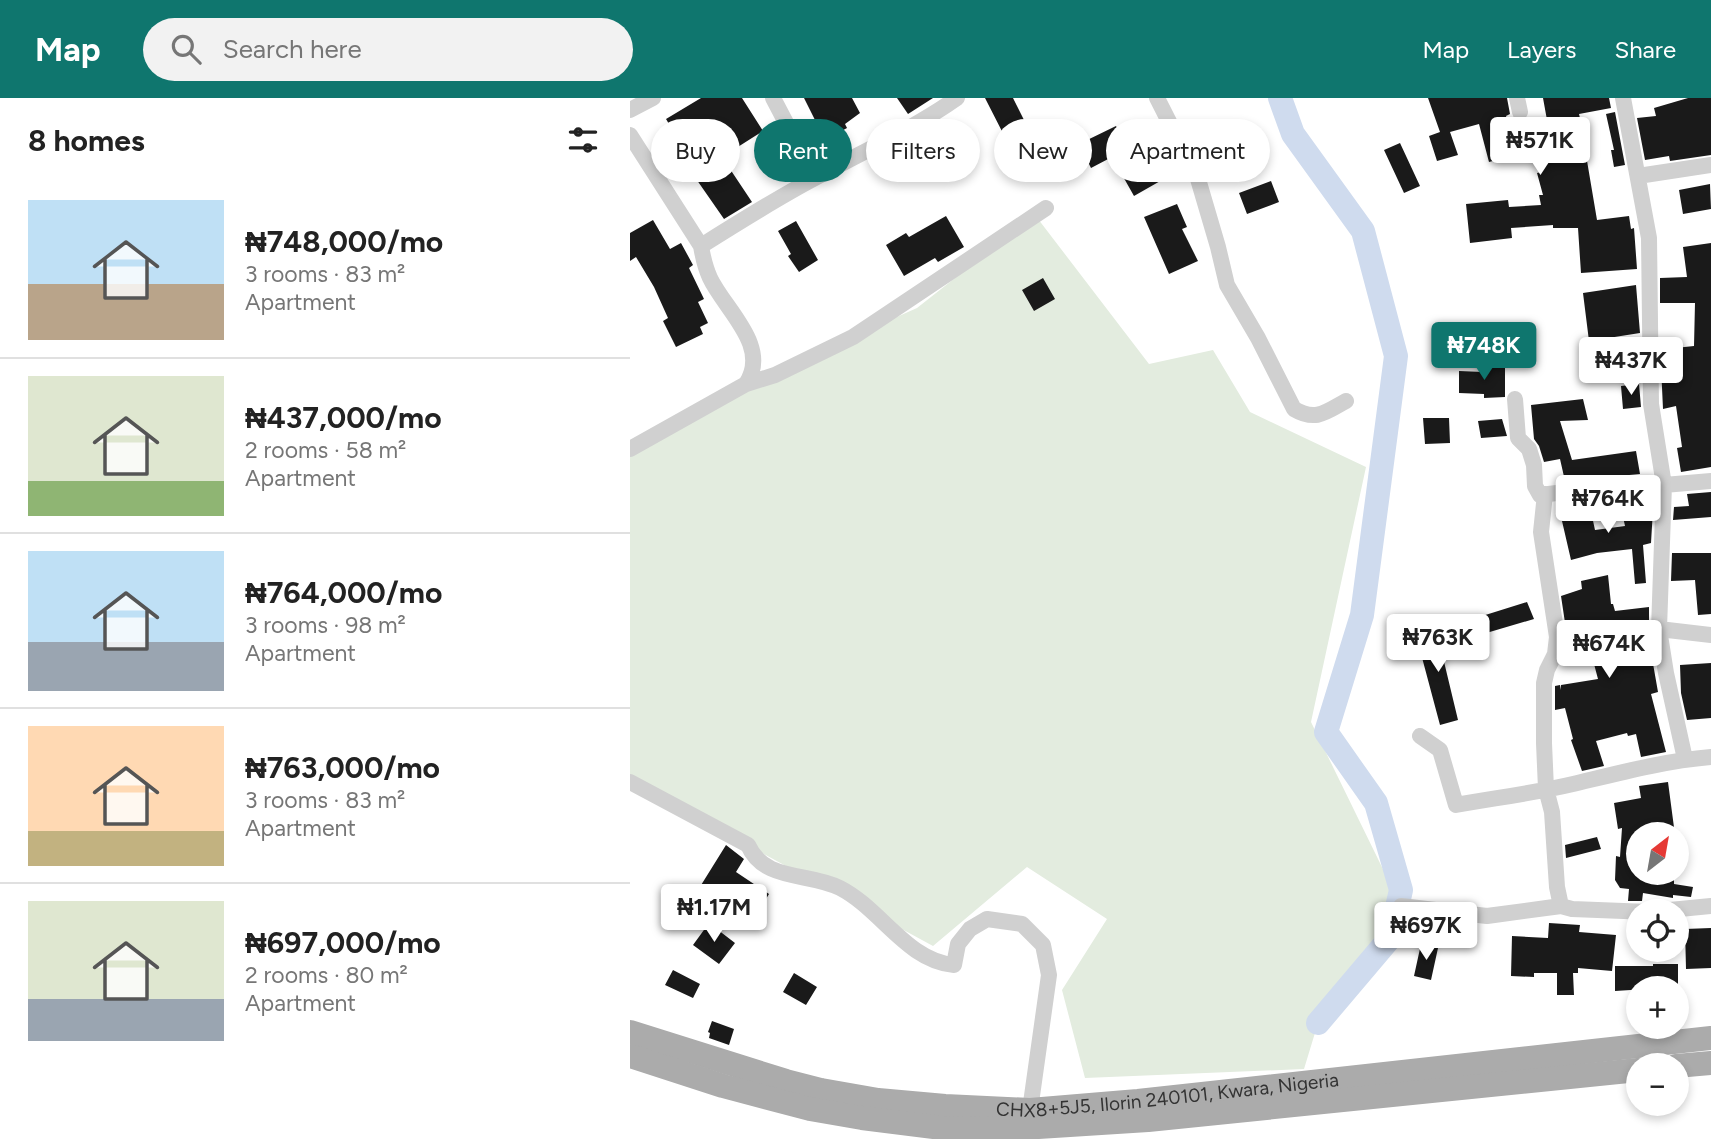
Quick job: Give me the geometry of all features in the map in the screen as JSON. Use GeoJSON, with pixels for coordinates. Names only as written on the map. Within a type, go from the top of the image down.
{"type":"FeatureCollection","features":[{"type":"Feature","properties":{"kind":"main road","name":"CHX8+5J5, Ilorin 240101, Kwara, Nigeria"},"geometry":{"type":"LineString","coordinates":[[630,1032],[738,1067],[821,1090],[878,1100],[931,1105],[1025,1125],[1151,1100],[1711,1038]]}},
{"type":"Feature","properties":{"kind":"main road","name":"CHX8+5J5, Ilorin 240101, Kwara, Nigeria"},"geometry":{"type":"LineString","coordinates":[[630,1056],[723,1086],[886,1130],[1162,1119],[1626,1071]]}},
{"type":"Feature","properties":{"kind":"main road"},"geometry":{"type":"LineString","coordinates":[[1689,1065],[1711,1063]]}},
{"type":"Feature","properties":{"kind":"street"},"geometry":{"type":"LineString","coordinates":[[630,110],[653,98]]}},
{"type":"Feature","properties":{"kind":"street"},"geometry":{"type":"LineString","coordinates":[[773,98],[784,119]]}},
{"type":"Feature","properties":{"kind":"street"},"geometry":{"type":"LineString","coordinates":[[852,159],[957,98]]}},
{"type":"Feature","properties":{"kind":"street"},"geometry":{"type":"LineString","coordinates":[[1157,98],[1198,179],[1227,285],[1294,409],[1305,415],[1319,416],[1346,401]]}},
{"type":"Feature","properties":{"kind":"street"},"geometry":{"type":"LineString","coordinates":[[1623,98],[1649,238],[1651,404],[1664,485],[1659,629],[1685,759]]}},
{"type":"Feature","properties":{"kind":"street"},"geometry":{"type":"LineString","coordinates":[[630,135],[701,246],[703,262],[711,280],[751,346],[755,361],[746,384]]}},
{"type":"Feature","properties":{"kind":"street"},"geometry":{"type":"LineString","coordinates":[[1639,176],[1711,165]]}},
{"type":"Feature","properties":{"kind":"street"},"geometry":{"type":"LineString","coordinates":[[701,246],[808,182]]}},
{"type":"Feature","properties":{"kind":"street"},"geometry":{"type":"LineString","coordinates":[[632,445],[746,384],[775,375],[853,337],[1046,208]]}},
{"type":"Feature","properties":{"kind":"street"},"geometry":{"type":"LineString","coordinates":[[1515,399],[1518,438],[1529,449],[1535,486],[1540,495],[1632,484],[1664,485],[1711,481]]}},
{"type":"Feature","properties":{"kind":"street"},"geometry":{"type":"LineString","coordinates":[[1545,494],[1541,532],[1557,637],[1555,654],[1544,683],[1546,789],[1552,812],[1557,887],[1561,906]]}},
{"type":"Feature","properties":{"kind":"street"},"geometry":{"type":"LineString","coordinates":[[1659,629],[1711,635]]}},
{"type":"Feature","properties":{"kind":"street"},"geometry":{"type":"LineString","coordinates":[[1420,736],[1440,750],[1456,805],[1685,759],[1711,757]]}},
{"type":"Feature","properties":{"kind":"street"},"geometry":{"type":"LineString","coordinates":[[630,782],[748,845],[753,857],[764,867],[840,888],[922,955],[946,964],[954,965],[958,944],[970,929],[987,919],[1022,924],[1043,945],[1049,975],[1025,1125]]}},
{"type":"Feature","properties":{"kind":"street"},"geometry":{"type":"LineString","coordinates":[[1401,906],[1487,916],[1561,906],[1572,909],[1649,912],[1711,906]]}},
{"type":"Feature","properties":{"kind":"shaded area"},"geometry":{"type":"Polygon","coordinates":[[[1035,215],[1149,364],[1213,350],[1250,412],[1366,467],[1311,722],[1401,906],[1318,1023],[1304,1069],[1085,1078],[1062,990],[1107,919],[1027,867],[933,946],[630,781],[630,452],[746,384],[917,308],[1035,215]]]}},
{"type":"Feature","properties":{"kind":"building"},"geometry":{"type":"Polygon","coordinates":[[[701,98],[742,98],[755,119],[754,137],[740,146],[740,119],[666,119],[701,98]]]}},
{"type":"Feature","properties":{"kind":"building"},"geometry":{"type":"Polygon","coordinates":[[[804,98],[852,98],[860,113],[852,119],[814,119],[804,98]]]}},
{"type":"Feature","properties":{"kind":"building"},"geometry":{"type":"Polygon","coordinates":[[[897,98],[933,98],[908,114],[897,98]]]}},
{"type":"Feature","properties":{"kind":"building"},"geometry":{"type":"Polygon","coordinates":[[[985,98],[1013,98],[1024,119],[996,119],[985,98]]]}},
{"type":"Feature","properties":{"kind":"building"},"geometry":{"type":"Polygon","coordinates":[[[1428,98],[1507,98],[1510,114],[1506,116],[1513,140],[1549,131],[1543,98],[1609,98],[1611,108],[1579,114],[1587,148],[1585,149],[1597,220],[1629,216],[1631,229],[1634,228],[1637,269],[1581,273],[1578,228],[1553,228],[1553,225],[1511,228],[1512,238],[1470,243],[1466,204],[1508,200],[1509,207],[1541,205],[1539,195],[1543,195],[1537,173],[1541,172],[1535,150],[1489,162],[1479,124],[1450,132],[1458,155],[1437,161],[1429,136],[1440,132],[1428,98]]]}},
{"type":"Feature","properties":{"kind":"building"},"geometry":{"type":"Polygon","coordinates":[[[1688,98],[1711,98],[1711,155],[1670,161],[1669,156],[1645,160],[1637,118],[1656,116],[1654,108],[1688,98]]]}},
{"type":"Feature","properties":{"kind":"building"},"geometry":{"type":"Polygon","coordinates":[[[1615,112],[1625,165],[1614,167],[1611,150],[1614,150],[1606,114],[1615,112]]]}},
{"type":"Feature","properties":{"kind":"building"},"geometry":{"type":"Polygon","coordinates":[[[1106,131],[1106,160],[1092,167],[1092,138],[1106,131]]]}},
{"type":"Feature","properties":{"kind":"building"},"geometry":{"type":"Polygon","coordinates":[[[1400,143],[1420,186],[1404,193],[1384,150],[1400,143]]]}},
{"type":"Feature","properties":{"kind":"building"},"geometry":{"type":"Polygon","coordinates":[[[1270,181],[1279,202],[1247,214],[1239,193],[1270,181]]]}},
{"type":"Feature","properties":{"kind":"building"},"geometry":{"type":"Polygon","coordinates":[[[698,182],[739,182],[752,202],[724,219],[698,182]]]}},
{"type":"Feature","properties":{"kind":"building"},"geometry":{"type":"Polygon","coordinates":[[[1126,182],[1158,182],[1134,196],[1126,182]]]}},
{"type":"Feature","properties":{"kind":"building"},"geometry":{"type":"Polygon","coordinates":[[[1710,184],[1711,209],[1683,214],[1679,190],[1710,184]]]}},
{"type":"Feature","properties":{"kind":"building"},"geometry":{"type":"Polygon","coordinates":[[[1177,204],[1187,227],[1182,229],[1198,261],[1169,274],[1144,217],[1177,204]]]}},
{"type":"Feature","properties":{"kind":"building"},"geometry":{"type":"Polygon","coordinates":[[[946,216],[964,247],[938,262],[935,258],[904,276],[886,245],[906,233],[909,237],[946,216]]]}},
{"type":"Feature","properties":{"kind":"building"},"geometry":{"type":"Polygon","coordinates":[[[653,220],[670,249],[681,243],[693,265],[689,268],[704,299],[698,302],[708,323],[700,327],[703,334],[676,347],[663,321],[668,318],[654,287],[636,257],[630,261],[630,233],[653,220]]]}},
{"type":"Feature","properties":{"kind":"building"},"geometry":{"type":"Polygon","coordinates":[[[796,221],[818,260],[799,272],[788,256],[791,254],[778,231],[796,221]]]}},
{"type":"Feature","properties":{"kind":"building"},"geometry":{"type":"Polygon","coordinates":[[[1711,243],[1711,467],[1681,472],[1677,448],[1682,447],[1676,406],[1663,409],[1661,366],[1668,366],[1666,349],[1694,346],[1695,303],[1660,303],[1660,278],[1687,277],[1683,247],[1711,243]]]}},
{"type":"Feature","properties":{"kind":"building"},"geometry":{"type":"Polygon","coordinates":[[[1043,278],[1055,299],[1034,311],[1022,290],[1043,278]]]}},
{"type":"Feature","properties":{"kind":"building"},"geometry":{"type":"Polygon","coordinates":[[[1636,285],[1640,333],[1589,341],[1583,293],[1636,285]]]}},
{"type":"Feature","properties":{"kind":"building"},"geometry":{"type":"Polygon","coordinates":[[[1505,366],[1505,397],[1484,398],[1484,394],[1459,393],[1459,371],[1483,372],[1482,367],[1505,366]]]}},
{"type":"Feature","properties":{"kind":"building"},"geometry":{"type":"Polygon","coordinates":[[[1639,384],[1641,407],[1623,409],[1621,386],[1639,384]]]}},
{"type":"Feature","properties":{"kind":"building"},"geometry":{"type":"Polygon","coordinates":[[[1583,399],[1588,420],[1560,421],[1572,460],[1636,451],[1640,474],[1565,481],[1560,459],[1544,462],[1534,439],[1531,405],[1583,399]]]}},
{"type":"Feature","properties":{"kind":"building"},"geometry":{"type":"Polygon","coordinates":[[[1423,418],[1449,418],[1450,443],[1425,444],[1423,418]]]}},
{"type":"Feature","properties":{"kind":"building"},"geometry":{"type":"Polygon","coordinates":[[[1502,419],[1507,436],[1481,438],[1478,421],[1502,419]]]}},
{"type":"Feature","properties":{"kind":"building"},"geometry":{"type":"Polygon","coordinates":[[[1711,492],[1711,517],[1673,520],[1674,507],[1689,506],[1687,494],[1711,492]]]}},
{"type":"Feature","properties":{"kind":"building"},"geometry":{"type":"Polygon","coordinates":[[[1589,502],[1595,530],[1625,526],[1622,512],[1647,507],[1653,509],[1651,543],[1643,545],[1646,583],[1635,584],[1632,549],[1597,553],[1571,560],[1559,508],[1589,502]]]}},
{"type":"Feature","properties":{"kind":"building"},"geometry":{"type":"Polygon","coordinates":[[[1672,553],[1711,553],[1711,614],[1698,615],[1695,580],[1671,581],[1672,553]]]}},
{"type":"Feature","properties":{"kind":"building"},"geometry":{"type":"Polygon","coordinates":[[[1608,575],[1611,604],[1615,611],[1649,607],[1649,621],[1629,624],[1629,620],[1595,627],[1601,651],[1649,641],[1658,692],[1651,694],[1666,752],[1641,757],[1636,734],[1628,736],[1627,733],[1596,741],[1604,766],[1582,771],[1571,740],[1573,739],[1565,708],[1555,710],[1555,686],[1560,685],[1561,690],[1561,685],[1598,679],[1586,634],[1567,636],[1561,596],[1582,589],[1581,581],[1608,575]]]}},
{"type":"Feature","properties":{"kind":"building"},"geometry":{"type":"Polygon","coordinates":[[[1527,602],[1534,619],[1466,639],[1463,622],[1527,602]]]}},
{"type":"Feature","properties":{"kind":"building"},"geometry":{"type":"Polygon","coordinates":[[[1444,628],[1450,642],[1440,645],[1458,720],[1440,725],[1420,650],[1417,651],[1413,639],[1444,628]]]}},
{"type":"Feature","properties":{"kind":"building"},"geometry":{"type":"Polygon","coordinates":[[[1711,663],[1711,718],[1687,720],[1681,693],[1680,665],[1711,663]]]}},
{"type":"Feature","properties":{"kind":"building"},"geometry":{"type":"Polygon","coordinates":[[[1668,782],[1673,822],[1626,822],[1626,886],[1693,887],[1691,897],[1673,895],[1673,898],[1643,893],[1642,899],[1628,899],[1629,889],[1620,888],[1615,880],[1616,856],[1620,857],[1622,828],[1618,829],[1614,803],[1641,798],[1639,786],[1668,782]]]}},
{"type":"Feature","properties":{"kind":"building"},"geometry":{"type":"Polygon","coordinates":[[[1597,837],[1601,849],[1566,858],[1565,845],[1597,837]]]}},
{"type":"Feature","properties":{"kind":"building"},"geometry":{"type":"Polygon","coordinates":[[[726,845],[744,859],[736,872],[769,894],[753,920],[720,898],[718,902],[698,890],[726,845]]]}},
{"type":"Feature","properties":{"kind":"building"},"geometry":{"type":"Polygon","coordinates":[[[709,923],[735,943],[719,964],[693,945],[709,923]]]}},
{"type":"Feature","properties":{"kind":"building"},"geometry":{"type":"Polygon","coordinates":[[[1549,923],[1580,925],[1579,932],[1616,935],[1612,971],[1578,968],[1578,973],[1573,973],[1574,995],[1557,995],[1557,973],[1534,973],[1534,977],[1511,976],[1512,936],[1548,938],[1549,923]]]}},
{"type":"Feature","properties":{"kind":"building"},"geometry":{"type":"Polygon","coordinates":[[[1711,928],[1711,968],[1686,969],[1686,962],[1689,962],[1689,929],[1711,928]]]}},
{"type":"Feature","properties":{"kind":"building"},"geometry":{"type":"Polygon","coordinates":[[[1421,944],[1438,948],[1431,980],[1414,976],[1421,944]]]}},
{"type":"Feature","properties":{"kind":"building"},"geometry":{"type":"Polygon","coordinates":[[[1678,964],[1678,976],[1626,976],[1626,990],[1615,991],[1615,966],[1678,964]]]}},
{"type":"Feature","properties":{"kind":"building"},"geometry":{"type":"Polygon","coordinates":[[[673,970],[700,984],[693,998],[665,985],[673,970]]]}},
{"type":"Feature","properties":{"kind":"building"},"geometry":{"type":"Polygon","coordinates":[[[794,973],[817,987],[806,1005],[783,992],[794,973]]]}},
{"type":"Feature","properties":{"kind":"building"},"geometry":{"type":"Polygon","coordinates":[[[712,1021],[734,1029],[729,1045],[709,1038],[712,1021]]]}},
{"type":"Feature","properties":{"kind":"waterway"},"geometry":{"type":"LineString","coordinates":[[1280,98],[1293,134],[1363,231],[1396,356],[1362,615],[1326,732],[1376,803],[1401,890],[1390,938],[1318,1023]]}}]}
